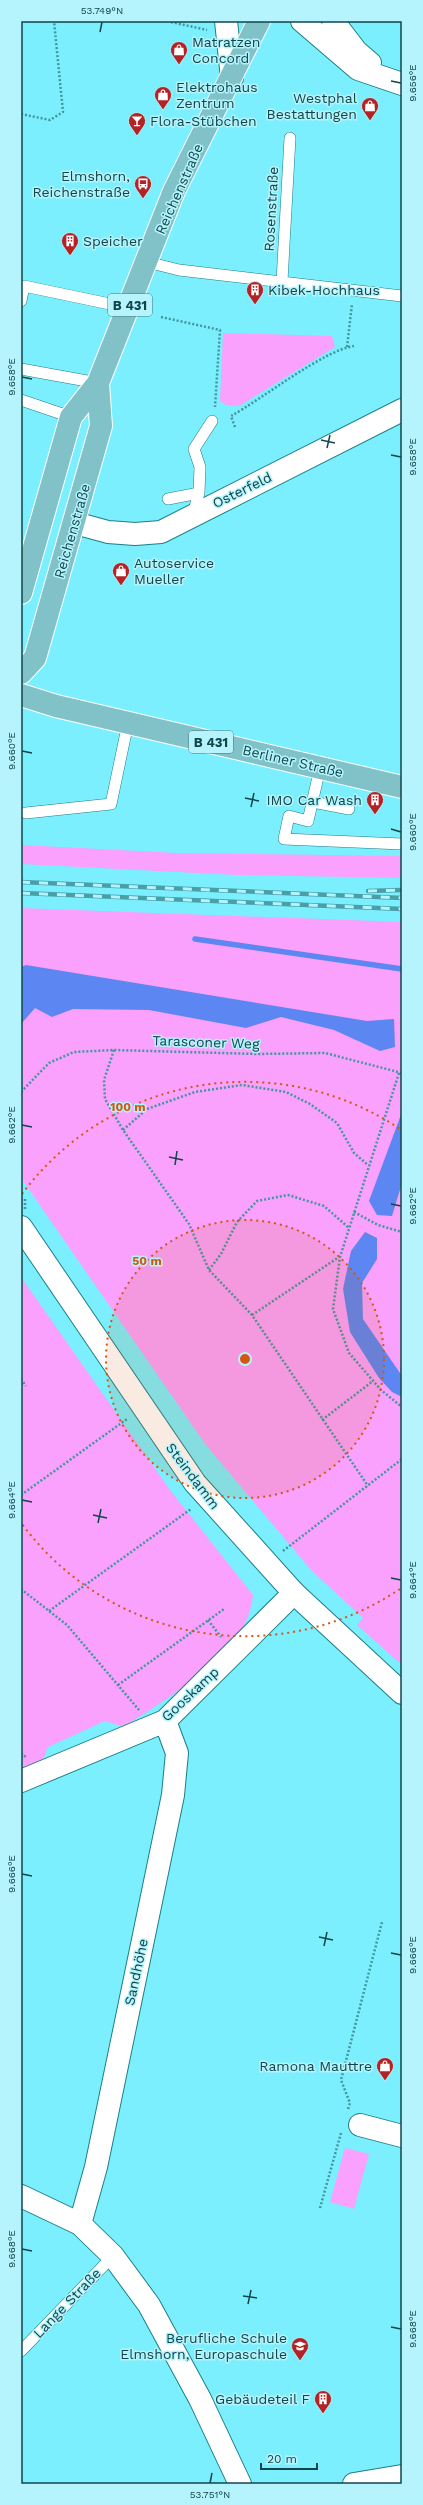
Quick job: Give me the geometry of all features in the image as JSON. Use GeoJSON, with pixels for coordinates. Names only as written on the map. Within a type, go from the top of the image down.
{"type":"FeatureCollection","features":[{"type":"Feature","properties":{"kind":"main road","name":"Reichenstraße"},"geometry":{"type":"LineString","coordinates":[[21,594],[71,417],[98,383],[129,308],[174,191],[260,21]]}},
{"type":"Feature","properties":{"kind":"main road","name":"Reichenstraße"},"geometry":{"type":"LineString","coordinates":[[21,673],[35,658],[75,523],[101,426],[98,383]]}},
{"type":"Feature","properties":{"kind":"main road","name":"Berliner Straße"},"geometry":{"type":"LineString","coordinates":[[21,695],[128,723],[402,787]]}},
{"type":"Feature","properties":{"kind":"street"},"geometry":{"type":"LineString","coordinates":[[302,21],[358,70],[397,82]]}},
{"type":"Feature","properties":{"kind":"street"},"geometry":{"type":"LineString","coordinates":[[332,21],[356,52],[397,82]]}},
{"type":"Feature","properties":{"kind":"street"},"geometry":{"type":"LineString","coordinates":[[217,26],[232,78]]}},
{"type":"Feature","properties":{"kind":"street","name":"Osterfeld"},"geometry":{"type":"LineString","coordinates":[[75,523],[108,532],[135,534],[161,532],[193,514],[402,410]]}},
{"type":"Feature","properties":{"kind":"street"},"geometry":{"type":"LineString","coordinates":[[21,570],[35,546]]}},
{"type":"Feature","properties":{"kind":"street","name":"Steindamm"},"geometry":{"type":"LineString","coordinates":[[21,1227],[195,1483],[294,1593],[402,1693]]}},
{"type":"Feature","properties":{"kind":"street","name":"Gooskamp"},"geometry":{"type":"LineString","coordinates":[[21,1782],[159,1724],[294,1593]]}},
{"type":"Feature","properties":{"kind":"street","name":"Sandhöhe"},"geometry":{"type":"LineString","coordinates":[[80,2224],[96,2166],[173,1795],[177,1754],[159,1724]]}},
{"type":"Feature","properties":{"kind":"street"},"geometry":{"type":"LineString","coordinates":[[350,2122],[402,2136]]}},
{"type":"Feature","properties":{"kind":"street","name":"Lange Straße"},"geometry":{"type":"LineString","coordinates":[[21,2196],[80,2224],[113,2256],[149,2305],[200,2400],[240,2484]]}},
{"type":"Feature","properties":{"kind":"street"},"geometry":{"type":"LineString","coordinates":[[354,2484],[402,2476]]}},
{"type":"Feature","properties":{"kind":"lane","name":"Rosenstraße"},"geometry":{"type":"LineString","coordinates":[[282,281],[290,138]]}},
{"type":"Feature","properties":{"kind":"lane"},"geometry":{"type":"LineString","coordinates":[[147,262],[179,270],[402,296]]}},
{"type":"Feature","properties":{"kind":"lane"},"geometry":{"type":"LineString","coordinates":[[21,301],[24,286],[129,308]]}},
{"type":"Feature","properties":{"kind":"lane"},"geometry":{"type":"LineString","coordinates":[[21,369],[98,383]]}},
{"type":"Feature","properties":{"kind":"lane"},"geometry":{"type":"LineString","coordinates":[[21,400],[71,417]]}},
{"type":"Feature","properties":{"kind":"lane"},"geometry":{"type":"LineString","coordinates":[[193,514],[199,493],[200,467],[194,449],[212,421]]}},
{"type":"Feature","properties":{"kind":"lane"},"geometry":{"type":"LineString","coordinates":[[168,498],[199,493]]}},
{"type":"Feature","properties":{"kind":"lane"},"geometry":{"type":"LineString","coordinates":[[26,814],[111,804],[128,723]]}},
{"type":"Feature","properties":{"kind":"lane"},"geometry":{"type":"LineString","coordinates":[[320,768],[308,821],[289,816],[284,839],[402,844]]}},
{"type":"Feature","properties":{"kind":"lane"},"geometry":{"type":"LineString","coordinates":[[313,802],[349,810]]}},
{"type":"Feature","properties":{"kind":"lane","name":"Lange Straße"},"geometry":{"type":"LineString","coordinates":[[21,2351],[113,2256]]}},
{"type":"Feature","properties":{"kind":"path"},"geometry":{"type":"LineString","coordinates":[[21,114],[50,120],[63,112],[54,21]]}},
{"type":"Feature","properties":{"kind":"path"},"geometry":{"type":"LineString","coordinates":[[171,22],[217,26]]}},
{"type":"Feature","properties":{"kind":"path"},"geometry":{"type":"LineString","coordinates":[[347,347],[354,290]]}},
{"type":"Feature","properties":{"kind":"path"},"geometry":{"type":"LineString","coordinates":[[161,317],[220,330],[216,398],[212,421]]}},
{"type":"Feature","properties":{"kind":"path"},"geometry":{"type":"LineString","coordinates":[[236,427],[230,416],[316,363],[347,347],[354,346]]}},
{"type":"Feature","properties":{"kind":"path"},"geometry":{"type":"LineString","coordinates":[[212,397],[216,398]]}},
{"type":"Feature","properties":{"kind":"path"},"geometry":{"type":"LineString","coordinates":[[114,1050],[104,1080],[105,1099],[123,1130],[189,1224],[209,1270],[252,1315],[368,1486]]}},
{"type":"Feature","properties":{"kind":"path","name":"Tarasconer Weg"},"geometry":{"type":"LineString","coordinates":[[21,1092],[49,1063],[74,1052],[114,1050],[257,1054],[325,1053],[400,1073]]}},
{"type":"Feature","properties":{"kind":"path"},"geometry":{"type":"LineString","coordinates":[[400,1073],[368,1165],[340,1257],[333,1310],[349,1353],[373,1381],[402,1407]]}},
{"type":"Feature","properties":{"kind":"path"},"geometry":{"type":"LineString","coordinates":[[123,1130],[147,1109],[195,1092],[242,1085],[286,1092],[310,1104],[337,1124],[354,1153],[368,1165]]}},
{"type":"Feature","properties":{"kind":"path"},"geometry":{"type":"LineString","coordinates":[[209,1270],[221,1254],[237,1222],[257,1201],[288,1195],[324,1206],[349,1228]]}},
{"type":"Feature","properties":{"kind":"path"},"geometry":{"type":"LineString","coordinates":[[354,1212],[378,1225],[402,1232]]}},
{"type":"Feature","properties":{"kind":"path"},"geometry":{"type":"LineString","coordinates":[[252,1315],[340,1257]]}},
{"type":"Feature","properties":{"kind":"path"},"geometry":{"type":"LineString","coordinates":[[21,1379],[26,1386]]}},
{"type":"Feature","properties":{"kind":"path"},"geometry":{"type":"LineString","coordinates":[[322,1420],[373,1381]]}},
{"type":"Feature","properties":{"kind":"path"},"geometry":{"type":"LineString","coordinates":[[21,1495],[127,1418]]}},
{"type":"Feature","properties":{"kind":"path"},"geometry":{"type":"LineString","coordinates":[[284,1550],[402,1459]]}},
{"type":"Feature","properties":{"kind":"path"},"geometry":{"type":"LineString","coordinates":[[49,1611],[191,1509]]}},
{"type":"Feature","properties":{"kind":"path"},"geometry":{"type":"LineString","coordinates":[[21,1589],[67,1625],[118,1685],[159,1724]]}},
{"type":"Feature","properties":{"kind":"path"},"geometry":{"type":"LineString","coordinates":[[118,1685],[224,1609]]}},
{"type":"Feature","properties":{"kind":"path"},"geometry":{"type":"LineString","coordinates":[[320,2208],[350,2122],[350,2103],[341,2080],[382,1922]]}},
{"type":"Feature","properties":{"kind":"shaded area"},"geometry":{"type":"Polygon","coordinates":[[[223,333],[332,336],[335,347],[239,406],[226,405],[220,401],[223,333]]]}},
{"type":"Feature","properties":{"kind":"shaded area"},"geometry":{"type":"Polygon","coordinates":[[[21,845],[177,853],[402,856],[402,878],[236,875],[21,864],[21,845]]]}},
{"type":"Feature","properties":{"kind":"shaded area"},"geometry":{"type":"Polygon","coordinates":[[[21,908],[402,922],[402,1665],[357,1625],[363,1618],[311,1570],[206,1445],[21,1178],[21,908]]]}},
{"type":"Feature","properties":{"kind":"shaded area"},"geometry":{"type":"Polygon","coordinates":[[[21,1277],[170,1490],[253,1595],[248,1617],[237,1637],[222,1655],[204,1672],[124,1727],[105,1721],[48,1747],[41,1764],[21,1771],[21,1277]]]}},
{"type":"Feature","properties":{"kind":"shaded area"},"geometry":{"type":"Polygon","coordinates":[[[345,2148],[369,2154],[354,2209],[330,2202],[345,2148]]]}},
{"type":"Feature","properties":{"kind":"water"},"geometry":{"type":"Polygon","coordinates":[[[26,965],[367,1021],[394,1019],[395,1047],[380,1051],[334,1030],[281,1017],[246,1028],[149,1010],[73,1009],[52,1017],[35,1008],[21,1024],[21,967],[26,965]]]}},
{"type":"Feature","properties":{"kind":"water"},"geometry":{"type":"Polygon","coordinates":[[[402,1112],[402,1183],[392,1216],[377,1215],[369,1201],[402,1112]]]}},
{"type":"Feature","properties":{"kind":"water"},"geometry":{"type":"Polygon","coordinates":[[[365,1232],[377,1238],[377,1259],[362,1283],[363,1319],[402,1376],[402,1397],[392,1392],[379,1378],[350,1332],[343,1289],[351,1251],[365,1232]]]}},
{"type":"Feature","properties":{"kind":"waterway"},"geometry":{"type":"LineString","coordinates":[[195,939],[402,969]]}},
{"type":"Feature","properties":{"kind":"railway"},"geometry":{"type":"LineString","coordinates":[[21,882],[402,898]]}},
{"type":"Feature","properties":{"kind":"railway"},"geometry":{"type":"LineString","coordinates":[[368,891],[402,890]]}},
{"type":"Feature","properties":{"kind":"railway"},"geometry":{"type":"LineString","coordinates":[[21,893],[402,909]]}},
{"type":"Feature","properties":{"kind":"place","name":"Matratzen Concord"},"geometry":{"type":"Point","coordinates":[179,65]}},
{"type":"Feature","properties":{"kind":"place","name":"Elektrohaus Zentrum"},"geometry":{"type":"Point","coordinates":[163,110]}},
{"type":"Feature","properties":{"kind":"place","name":"Westphal Bestattungen"},"geometry":{"type":"Point","coordinates":[370,121]}},
{"type":"Feature","properties":{"kind":"place","name":"Flora-Stübchen"},"geometry":{"type":"Point","coordinates":[137,136]}},
{"type":"Feature","properties":{"kind":"place","name":"Elmshorn, Reichenstraße"},"geometry":{"type":"Point","coordinates":[143,199]}},
{"type":"Feature","properties":{"kind":"place","name":"Speicher"},"geometry":{"type":"Point","coordinates":[70,256]}},
{"type":"Feature","properties":{"kind":"place","name":"Kibek-Hochhaus"},"geometry":{"type":"Point","coordinates":[255,305]}},
{"type":"Feature","properties":{"kind":"place","name":"Autoservice Mueller"},"geometry":{"type":"Point","coordinates":[121,586]}},
{"type":"Feature","properties":{"kind":"place","name":"IMO Car Wash"},"geometry":{"type":"Point","coordinates":[375,815]}},
{"type":"Feature","properties":{"kind":"place","name":"Ramona Mauttre"},"geometry":{"type":"Point","coordinates":[385,2081]}},
{"type":"Feature","properties":{"kind":"place","name":"Berufliche Schule Elmshorn, Europaschule"},"geometry":{"type":"Point","coordinates":[300,2361]}},
{"type":"Feature","properties":{"kind":"place","name":"Gebäudeteil F"},"geometry":{"type":"Point","coordinates":[323,2414]}}]}
